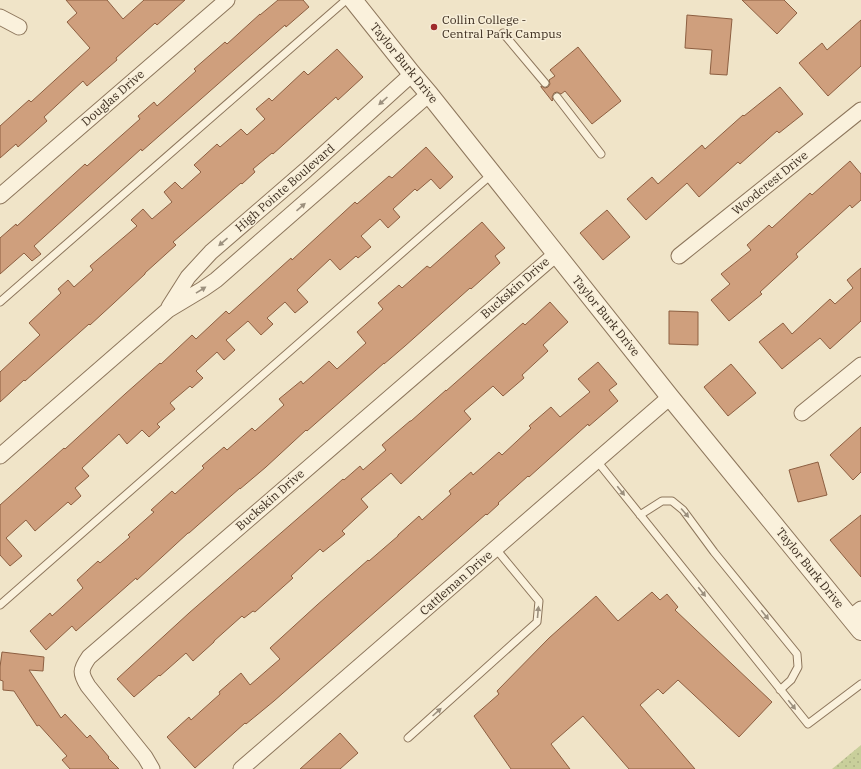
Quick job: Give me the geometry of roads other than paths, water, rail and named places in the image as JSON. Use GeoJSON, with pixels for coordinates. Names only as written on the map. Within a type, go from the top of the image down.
{"type":"FeatureCollection","features":[{"type":"Feature","properties":{"kind":"street","name":"Douglas Drive"},"geometry":{"type":"LineString","coordinates":[[0,196],[227,0]]}},
{"type":"Feature","properties":{"kind":"street","name":"Taylor Burk Drive"},"geometry":{"type":"LineString","coordinates":[[353,0],[670,397],[857,619]]}},
{"type":"Feature","properties":{"kind":"street"},"geometry":{"type":"LineString","coordinates":[[0,17],[19,27]]}},
{"type":"Feature","properties":{"kind":"street","name":"High Pointe Boulevard"},"geometry":{"type":"LineString","coordinates":[[168,310],[188,277],[211,252],[412,74]]}},
{"type":"Feature","properties":{"kind":"street","name":"High Pointe Boulevard"},"geometry":{"type":"LineString","coordinates":[[0,456],[168,310],[216,280],[429,94]]}},
{"type":"Feature","properties":{"kind":"street","name":"Woodcrest Drive"},"geometry":{"type":"LineString","coordinates":[[679,256],[861,110]]}},
{"type":"Feature","properties":{"kind":"street","name":"Buckskin Drive"},"geometry":{"type":"LineString","coordinates":[[152,769],[145,757],[88,686],[83,677],[82,670],[89,657],[556,254]]}},
{"type":"Feature","properties":{"kind":"street"},"geometry":{"type":"LineString","coordinates":[[802,413],[861,366]]}},
{"type":"Feature","properties":{"kind":"street","name":"Cattleman Drive"},"geometry":{"type":"LineString","coordinates":[[241,769],[670,397]]}},
{"type":"Feature","properties":{"kind":"lane"},"geometry":{"type":"LineString","coordinates":[[0,302],[346,0]]}},
{"type":"Feature","properties":{"kind":"lane"},"geometry":{"type":"LineString","coordinates":[[503,33],[545,83]]}},
{"type":"Feature","properties":{"kind":"lane"},"geometry":{"type":"LineString","coordinates":[[556,97],[601,154]]}},
{"type":"Feature","properties":{"kind":"lane"},"geometry":{"type":"LineString","coordinates":[[0,605],[493,174]]}},
{"type":"Feature","properties":{"kind":"lane"},"geometry":{"type":"LineString","coordinates":[[596,461],[808,724],[861,684]]}},
{"type":"Feature","properties":{"kind":"lane"},"geometry":{"type":"LineString","coordinates":[[640,515],[662,501],[672,501],[683,510],[714,552],[797,654],[798,667],[790,680],[780,690]]}},
{"type":"Feature","properties":{"kind":"lane"},"geometry":{"type":"LineString","coordinates":[[408,738],[538,622],[539,601],[496,549]]}},
{"type":"Feature","properties":{"kind":"place","name":"Collin College - Central Park Campus"},"geometry":{"type":"Point","coordinates":[434,27]}}]}
